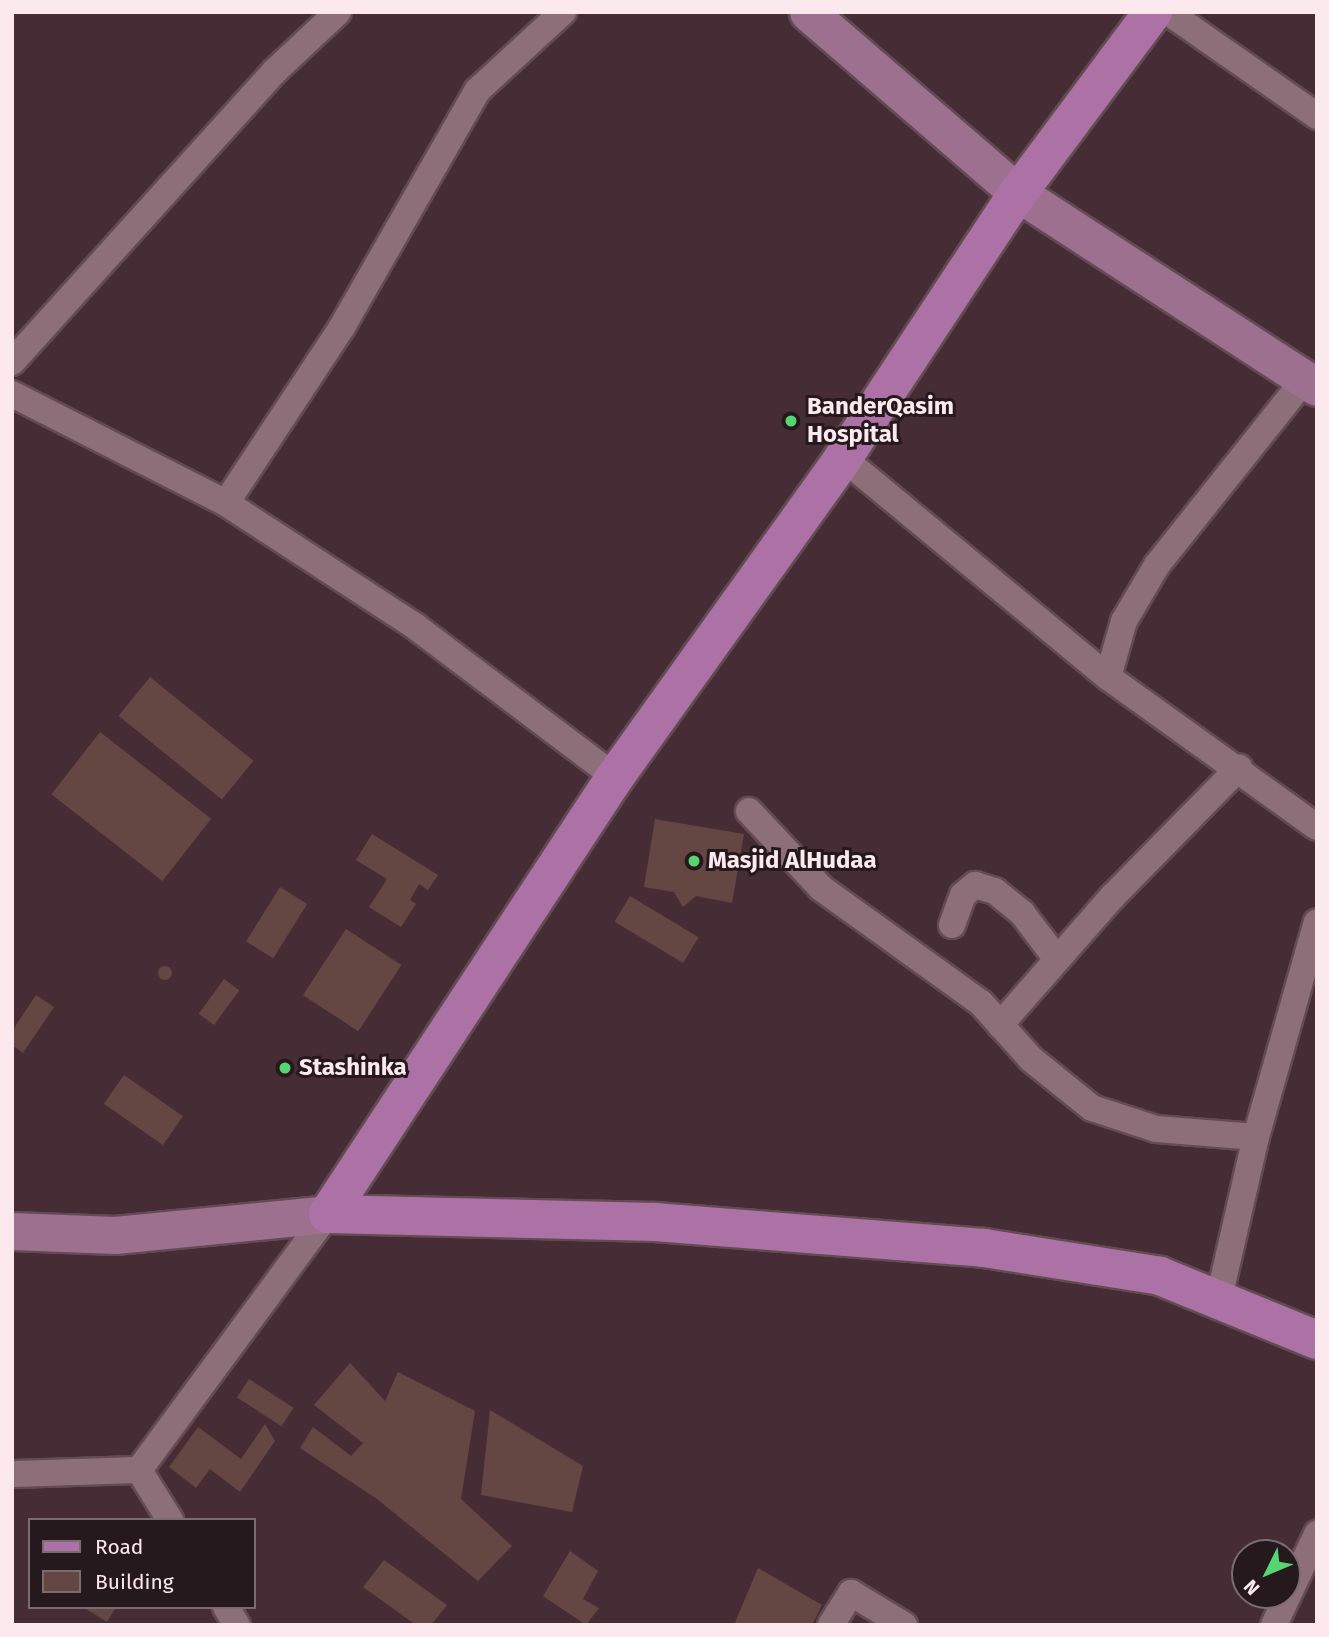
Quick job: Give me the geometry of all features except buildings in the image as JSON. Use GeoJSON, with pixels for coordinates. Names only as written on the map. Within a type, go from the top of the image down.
{"type":"FeatureCollection","features":[{"type":"Feature","properties":{"kind":"main road"},"geometry":{"type":"LineString","coordinates":[[328,1214],[615,778],[843,458],[1018,193],[1153,12]]}},
{"type":"Feature","properties":{"kind":"main road"},"geometry":{"type":"LineString","coordinates":[[328,1214],[655,1222],[984,1248],[1160,1276],[1317,1340]]}},
{"type":"Feature","properties":{"kind":"street"},"geometry":{"type":"LineString","coordinates":[[12,362],[275,71],[338,12]]}},
{"type":"Feature","properties":{"kind":"street"},"geometry":{"type":"LineString","coordinates":[[226,503],[342,327],[477,91],[563,12]]}},
{"type":"Feature","properties":{"kind":"street"},"geometry":{"type":"LineString","coordinates":[[808,12],[1018,193],[1312,383],[1157,565],[1124,621],[1108,677]]}},
{"type":"Feature","properties":{"kind":"street"},"geometry":{"type":"LineString","coordinates":[[1168,12],[1317,116]]}},
{"type":"Feature","properties":{"kind":"street"},"geometry":{"type":"LineString","coordinates":[[12,394],[226,503],[416,626],[615,778]]}},
{"type":"Feature","properties":{"kind":"street"},"geometry":{"type":"LineString","coordinates":[[843,458],[1108,677],[1239,768],[1317,827]]}},
{"type":"Feature","properties":{"kind":"street"},"geometry":{"type":"LineString","coordinates":[[1000,1024],[1056,958],[1239,768]]}},
{"type":"Feature","properties":{"kind":"street"},"geometry":{"type":"LineString","coordinates":[[749,811],[821,888],[981,1003],[1031,1059],[1092,1108],[1156,1129],[1256,1137]]}},
{"type":"Feature","properties":{"kind":"street"},"geometry":{"type":"LineString","coordinates":[[952,925],[963,895],[975,885],[995,891],[1022,913],[1056,958]]}},
{"type":"Feature","properties":{"kind":"street"},"geometry":{"type":"LineString","coordinates":[[1219,1298],[1256,1137],[1317,922]]}},
{"type":"Feature","properties":{"kind":"street"},"geometry":{"type":"LineString","coordinates":[[12,1231],[115,1235],[328,1214]]}},
{"type":"Feature","properties":{"kind":"street"},"geometry":{"type":"LineString","coordinates":[[139,1470],[328,1214]]}},
{"type":"Feature","properties":{"kind":"street"},"geometry":{"type":"LineString","coordinates":[[12,1474],[139,1470]]}},
{"type":"Feature","properties":{"kind":"street"},"geometry":{"type":"LineString","coordinates":[[139,1470],[169,1518]]}},
{"type":"Feature","properties":{"kind":"street"},"geometry":{"type":"LineString","coordinates":[[1274,1625],[1317,1534]]}},
{"type":"Feature","properties":{"kind":"street"},"geometry":{"type":"LineString","coordinates":[[831,1625],[851,1593],[904,1625]]}},
{"type":"Feature","properties":{"kind":"street"},"geometry":{"type":"LineString","coordinates":[[227,1609],[237,1625]]}},
{"type":"Feature","properties":{"kind":"place","name":"BanderQasim Hospital"},"geometry":{"type":"Point","coordinates":[791,421]}},
{"type":"Feature","properties":{"kind":"place","name":"Masjid AlHudaa"},"geometry":{"type":"Point","coordinates":[694,861]}},
{"type":"Feature","properties":{"kind":"place","name":"Stashinka"},"geometry":{"type":"Point","coordinates":[285,1068]}}]}
